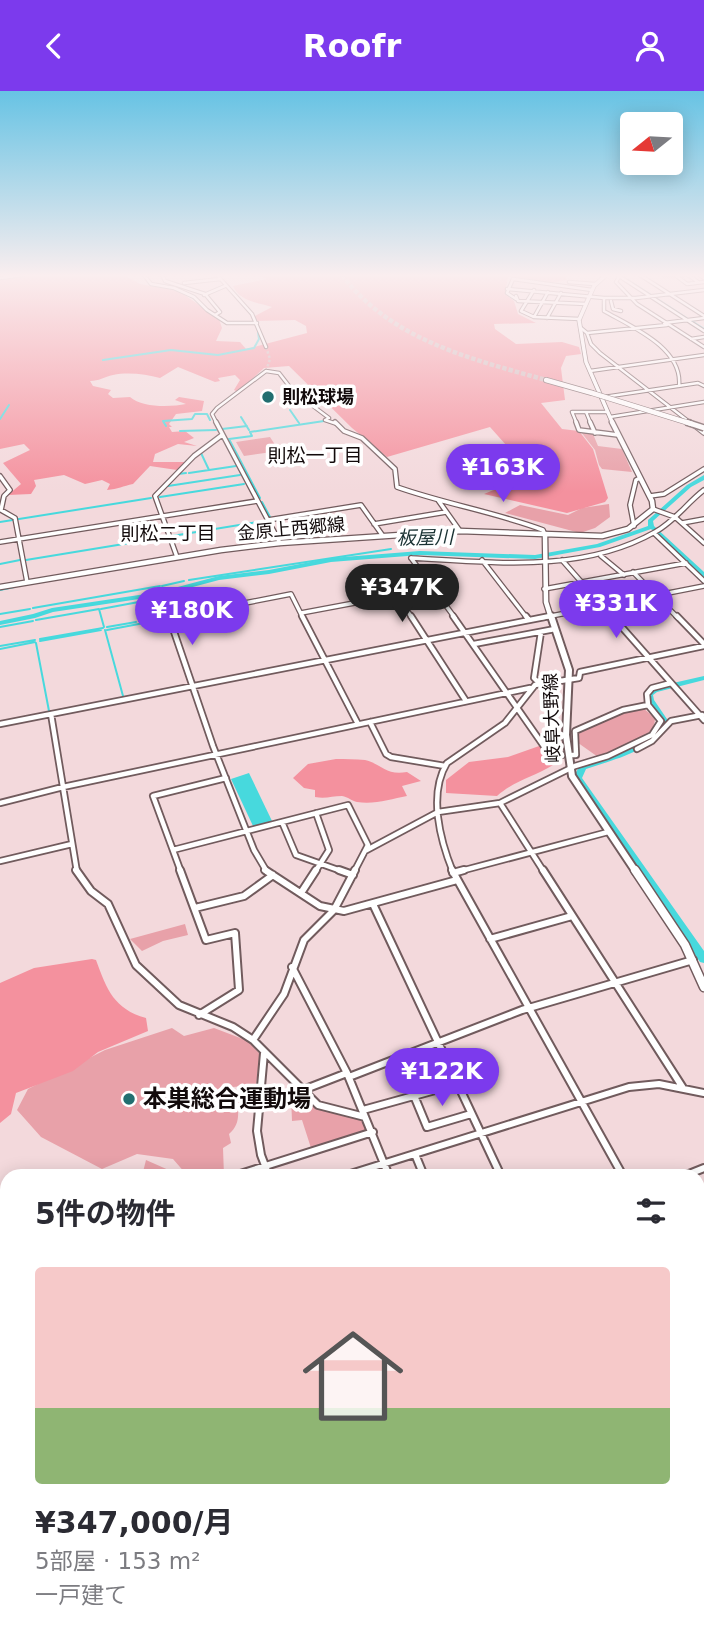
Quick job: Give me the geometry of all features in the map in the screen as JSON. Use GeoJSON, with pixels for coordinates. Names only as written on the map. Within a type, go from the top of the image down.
{"type":"FeatureCollection","features":[{"type":"Feature","properties":{"kind":"highway"},"geometry":{"type":"LineString","coordinates":[[546,380],[704,430]]}},
{"type":"Feature","properties":{"kind":"main road"},"geometry":{"type":"LineString","coordinates":[[545,535],[601,536],[634,526],[656,510],[600,397],[584,347]]}},
{"type":"Feature","properties":{"kind":"main road","name":"金原上西郷線"},"geometry":{"type":"LineString","coordinates":[[0,587],[280,543],[460,531],[545,535]]}},
{"type":"Feature","properties":{"kind":"main road","name":"岐阜大野線"},"geometry":{"type":"LineString","coordinates":[[545,535],[544,590],[569,670],[566,679],[569,768],[576,785],[694,960],[704,987]]}},
{"type":"Feature","properties":{"kind":"street"},"geometry":{"type":"LineString","coordinates":[[595,347],[704,430]]}},
{"type":"Feature","properties":{"kind":"street"},"geometry":{"type":"LineString","coordinates":[[660,347],[675,359],[682,377],[679,386]]}},
{"type":"Feature","properties":{"kind":"street"},"geometry":{"type":"LineString","coordinates":[[590,371],[704,355]]}},
{"type":"Feature","properties":{"kind":"street"},"geometry":{"type":"LineString","coordinates":[[280,543],[212,412],[251,386],[266,370],[279,373],[293,391],[329,418],[325,420],[335,422],[344,431],[366,440],[377,455],[395,469],[397,487],[514,519],[543,530],[545,535]]}},
{"type":"Feature","properties":{"kind":"street"},"geometry":{"type":"LineString","coordinates":[[600,397],[698,383],[704,386]]}},
{"type":"Feature","properties":{"kind":"street"},"geometry":{"type":"LineString","coordinates":[[618,435],[579,430],[572,412],[608,414],[704,402]]}},
{"type":"Feature","properties":{"kind":"street"},"geometry":{"type":"LineString","coordinates":[[586,412],[595,433]]}},
{"type":"Feature","properties":{"kind":"street"},"geometry":{"type":"LineString","coordinates":[[177,558],[155,496],[194,456],[222,435]]}},
{"type":"Feature","properties":{"kind":"street"},"geometry":{"type":"LineString","coordinates":[[650,496],[664,494],[704,469]]}},
{"type":"Feature","properties":{"kind":"street"},"geometry":{"type":"LineString","coordinates":[[0,476],[9,490],[4,496],[1,510],[15,519],[27,582]]}},
{"type":"Feature","properties":{"kind":"street"},"geometry":{"type":"LineString","coordinates":[[634,526],[630,505],[636,480],[640,478]]}},
{"type":"Feature","properties":{"kind":"street"},"geometry":{"type":"LineString","coordinates":[[562,755],[550,755],[509,692],[411,558],[562,560],[601,555],[654,533],[704,490]]}},
{"type":"Feature","properties":{"kind":"street"},"geometry":{"type":"LineString","coordinates":[[698,494],[704,499]]}},
{"type":"Feature","properties":{"kind":"street"},"geometry":{"type":"LineString","coordinates":[[438,500],[460,531]]}},
{"type":"Feature","properties":{"kind":"street"},"geometry":{"type":"LineString","coordinates":[[0,542],[257,501]]}},
{"type":"Feature","properties":{"kind":"street"},"geometry":{"type":"LineString","coordinates":[[268,520],[361,505],[383,536]]}},
{"type":"Feature","properties":{"kind":"street"},"geometry":{"type":"LineString","coordinates":[[656,510],[673,516],[704,543]]}},
{"type":"Feature","properties":{"kind":"street"},"geometry":{"type":"LineString","coordinates":[[374,524],[446,512]]}},
{"type":"Feature","properties":{"kind":"street"},"geometry":{"type":"LineString","coordinates":[[682,523],[704,519]]}},
{"type":"Feature","properties":{"kind":"street"},"geometry":{"type":"LineString","coordinates":[[654,533],[704,581]]}},
{"type":"Feature","properties":{"kind":"street"},"geometry":{"type":"LineString","coordinates":[[601,555],[624,575]]}},
{"type":"Feature","properties":{"kind":"street"},"geometry":{"type":"LineString","coordinates":[[482,560],[529,621]]}},
{"type":"Feature","properties":{"kind":"street"},"geometry":{"type":"LineString","coordinates":[[562,560],[703,717]]}},
{"type":"Feature","properties":{"kind":"street"},"geometry":{"type":"LineString","coordinates":[[544,590],[685,563]]}},
{"type":"Feature","properties":{"kind":"street"},"geometry":{"type":"LineString","coordinates":[[421,571],[386,578],[466,701]]}},
{"type":"Feature","properties":{"kind":"street"},"geometry":{"type":"LineString","coordinates":[[633,572],[704,645]]}},
{"type":"Feature","properties":{"kind":"street"},"geometry":{"type":"LineString","coordinates":[[0,724],[704,586]]}},
{"type":"Feature","properties":{"kind":"street"},"geometry":{"type":"LineString","coordinates":[[358,725],[291,594],[169,617],[190,686],[216,755],[261,864],[273,875],[320,906],[344,911],[457,880]]}},
{"type":"Feature","properties":{"kind":"street"},"geometry":{"type":"LineString","coordinates":[[301,613],[397,595]]}},
{"type":"Feature","properties":{"kind":"street"},"geometry":{"type":"LineString","coordinates":[[474,644],[555,629]]}},
{"type":"Feature","properties":{"kind":"street"},"geometry":{"type":"LineString","coordinates":[[539,683],[534,678],[541,632]]}},
{"type":"Feature","properties":{"kind":"street"},"geometry":{"type":"LineString","coordinates":[[0,803],[63,787],[531,688],[539,683],[579,678],[580,672],[704,645]]}},
{"type":"Feature","properties":{"kind":"street"},"geometry":{"type":"LineString","coordinates":[[365,851],[438,812],[500,803],[569,768],[608,756],[652,735],[661,721],[648,705],[647,694],[652,688],[671,683]]}},
{"type":"Feature","properties":{"kind":"street"},"geometry":{"type":"LineString","coordinates":[[370,722],[386,754],[391,757],[445,766],[493,733],[519,707],[531,688]]}},
{"type":"Feature","properties":{"kind":"street"},"geometry":{"type":"LineString","coordinates":[[572,755],[576,755],[575,731],[623,710],[648,705]]}},
{"type":"Feature","properties":{"kind":"street"},"geometry":{"type":"LineString","coordinates":[[51,714],[75,869],[91,891],[108,904],[136,965],[179,1005],[233,1027],[253,1040],[318,1105],[364,1113],[457,1084]]}},
{"type":"Feature","properties":{"kind":"street"},"geometry":{"type":"LineString","coordinates":[[637,749],[656,740],[667,725],[676,720],[703,717]]}},
{"type":"Feature","properties":{"kind":"street"},"geometry":{"type":"LineString","coordinates":[[542,741],[566,735]]}},
{"type":"Feature","properties":{"kind":"street"},"geometry":{"type":"LineString","coordinates":[[445,766],[438,812],[443,852],[619,1169]]}},
{"type":"Feature","properties":{"kind":"street"},"geometry":{"type":"LineString","coordinates":[[199,1015],[239,990],[235,933],[206,940],[153,796],[226,778]]}},
{"type":"Feature","properties":{"kind":"street"},"geometry":{"type":"LineString","coordinates":[[500,803],[683,1088]]}},
{"type":"Feature","properties":{"kind":"street"},"geometry":{"type":"LineString","coordinates":[[173,850],[348,805],[368,845],[334,910],[303,940],[284,994],[253,1040]]}},
{"type":"Feature","properties":{"kind":"street"},"geometry":{"type":"LineString","coordinates":[[301,893],[329,846],[316,813]]}},
{"type":"Feature","properties":{"kind":"street"},"geometry":{"type":"LineString","coordinates":[[282,822],[296,855],[353,875]]}},
{"type":"Feature","properties":{"kind":"street"},"geometry":{"type":"LineString","coordinates":[[453,873],[608,832]]}},
{"type":"Feature","properties":{"kind":"street"},"geometry":{"type":"LineString","coordinates":[[0,861],[72,844]]}},
{"type":"Feature","properties":{"kind":"street"},"geometry":{"type":"LineString","coordinates":[[195,908],[244,896],[273,875]]}},
{"type":"Feature","properties":{"kind":"street"},"geometry":{"type":"LineString","coordinates":[[373,904],[498,1169]]}},
{"type":"Feature","properties":{"kind":"street"},"geometry":{"type":"LineString","coordinates":[[490,939],[572,916]]}},
{"type":"Feature","properties":{"kind":"street"},"geometry":{"type":"LineString","coordinates":[[303,1090],[440,1043],[470,1028],[529,1008],[694,960]]}},
{"type":"Feature","properties":{"kind":"street"},"geometry":{"type":"LineString","coordinates":[[292,967],[348,1075],[387,1169]]}},
{"type":"Feature","properties":{"kind":"street"},"geometry":{"type":"LineString","coordinates":[[264,1053],[257,1123],[261,1157],[267,1169]]}},
{"type":"Feature","properties":{"kind":"street"},"geometry":{"type":"LineString","coordinates":[[366,1169],[642,1085],[683,1088],[704,1093]]}},
{"type":"Feature","properties":{"kind":"street"},"geometry":{"type":"LineString","coordinates":[[415,1098],[427,1127],[471,1114]]}},
{"type":"Feature","properties":{"kind":"street"},"geometry":{"type":"LineString","coordinates":[[253,1169],[373,1132]]}},
{"type":"Feature","properties":{"kind":"street"},"geometry":{"type":"LineString","coordinates":[[415,1154],[421,1169]]}},
{"type":"Feature","properties":{"kind":"shaded area"},"geometry":{"type":"Polygon","coordinates":[[[0,347],[579,347],[581,354],[566,356],[561,368],[565,400],[541,403],[562,429],[579,431],[593,449],[608,498],[605,502],[567,513],[484,494],[532,474],[490,427],[387,457],[352,428],[289,366],[264,368],[238,392],[234,390],[240,380],[235,375],[218,378],[220,381],[215,382],[178,367],[160,378],[124,374],[90,381],[93,386],[111,390],[108,394],[113,398],[130,397],[149,405],[186,404],[175,400],[179,397],[204,401],[202,411],[176,414],[169,424],[172,432],[185,431],[194,438],[184,442],[197,446],[178,444],[155,454],[153,462],[186,462],[177,470],[150,466],[133,484],[107,490],[110,484],[102,480],[85,484],[64,475],[34,480],[36,486],[31,494],[8,495],[21,484],[3,463],[30,450],[24,444],[0,449],[0,347]]]}},
{"type":"Feature","properties":{"kind":"shaded area"},"geometry":{"type":"Polygon","coordinates":[[[581,432],[593,434],[598,446],[622,449],[632,472],[602,469],[595,450],[581,432]]]}},
{"type":"Feature","properties":{"kind":"shaded area"},"geometry":{"type":"Polygon","coordinates":[[[270,437],[279,451],[244,456],[236,442],[270,437]]]}},
{"type":"Feature","properties":{"kind":"shaded area"},"geometry":{"type":"Polygon","coordinates":[[[609,504],[610,517],[595,528],[580,533],[505,513],[520,505],[568,515],[582,508],[609,504]]]}},
{"type":"Feature","properties":{"kind":"shaded area"},"geometry":{"type":"Polygon","coordinates":[[[643,708],[655,718],[654,726],[642,739],[624,749],[598,757],[574,740],[574,733],[606,717],[643,708]]]}},
{"type":"Feature","properties":{"kind":"shaded area"},"geometry":{"type":"Polygon","coordinates":[[[542,745],[553,765],[497,796],[446,793],[446,780],[469,762],[508,757],[542,745]]]}},
{"type":"Feature","properties":{"kind":"shaded area"},"geometry":{"type":"Polygon","coordinates":[[[336,759],[365,760],[389,771],[407,772],[421,781],[402,786],[407,796],[363,803],[342,796],[315,797],[315,790],[304,788],[293,778],[308,764],[336,759]]]}},
{"type":"Feature","properties":{"kind":"shaded area"},"geometry":{"type":"Polygon","coordinates":[[[185,924],[188,935],[163,941],[142,951],[130,939],[185,924]]]}},
{"type":"Feature","properties":{"kind":"shaded area"},"geometry":{"type":"Polygon","coordinates":[[[96,960],[113,997],[126,1009],[146,1018],[148,1031],[98,1052],[73,1071],[16,1093],[11,1114],[0,1123],[0,983],[34,968],[96,960]]]}},
{"type":"Feature","properties":{"kind":"shaded area","name":"本巣総合運動場"},"geometry":{"type":"Polygon","coordinates":[[[172,1028],[184,1036],[214,1028],[248,1041],[260,1054],[256,1085],[233,1087],[238,1118],[229,1134],[231,1143],[223,1148],[224,1169],[182,1169],[173,1159],[137,1154],[102,1169],[41,1137],[17,1110],[28,1089],[105,1050],[172,1028]]]}},
{"type":"Feature","properties":{"kind":"shaded area"},"geometry":{"type":"Polygon","coordinates":[[[297,1091],[312,1106],[361,1117],[365,1120],[369,1132],[311,1148],[302,1120],[292,1121],[291,1096],[297,1091]]]}},
{"type":"Feature","properties":{"kind":"shaded area","name":"本巣総合運動場"},"geometry":{"type":"Polygon","coordinates":[[[146,1160],[166,1169],[144,1169],[146,1160]]]}},
{"type":"Feature","properties":{"kind":"water"},"geometry":{"type":"Polygon","coordinates":[[[249,773],[272,821],[253,826],[231,779],[249,773]]]}},
{"type":"Feature","properties":{"kind":"waterway"},"geometry":{"type":"LineString","coordinates":[[103,360],[171,350],[218,355],[254,347]]}},
{"type":"Feature","properties":{"kind":"waterway"},"geometry":{"type":"LineString","coordinates":[[0,419],[9,405]]}},
{"type":"Feature","properties":{"kind":"waterway"},"geometry":{"type":"LineString","coordinates":[[290,410],[299,423]]}},
{"type":"Feature","properties":{"kind":"waterway"},"geometry":{"type":"LineString","coordinates":[[166,426],[163,421],[192,419],[195,414],[207,414],[210,420]]}},
{"type":"Feature","properties":{"kind":"waterway"},"geometry":{"type":"LineString","coordinates":[[241,417],[247,426]]}},
{"type":"Feature","properties":{"kind":"waterway"},"geometry":{"type":"LineString","coordinates":[[260,498],[229,439],[252,436],[250,432],[324,421]]}},
{"type":"Feature","properties":{"kind":"waterway"},"geometry":{"type":"LineString","coordinates":[[222,429],[247,426]]}},
{"type":"Feature","properties":{"kind":"waterway"},"geometry":{"type":"LineString","coordinates":[[247,426],[249,430]]}},
{"type":"Feature","properties":{"kind":"waterway"},"geometry":{"type":"LineString","coordinates":[[180,431],[216,430]]}},
{"type":"Feature","properties":{"kind":"waterway"},"geometry":{"type":"LineString","coordinates":[[201,453],[209,470]]}},
{"type":"Feature","properties":{"kind":"waterway"},"geometry":{"type":"LineString","coordinates":[[189,473],[236,466]]}},
{"type":"Feature","properties":{"kind":"waterway"},"geometry":{"type":"LineString","coordinates":[[178,474],[186,473]]}},
{"type":"Feature","properties":{"kind":"waterway"},"geometry":{"type":"LineString","coordinates":[[168,486],[240,475]]}},
{"type":"Feature","properties":{"kind":"waterway","name":"板屋川"},"geometry":{"type":"LineString","coordinates":[[0,623],[52,610],[159,594],[219,578],[331,560],[420,553],[535,557],[598,546],[651,527],[650,521],[689,486],[704,477]]}},
{"type":"Feature","properties":{"kind":"waterway"},"geometry":{"type":"LineString","coordinates":[[160,497],[244,484]]}},
{"type":"Feature","properties":{"kind":"waterway"},"geometry":{"type":"LineString","coordinates":[[0,522],[151,498]]}},
{"type":"Feature","properties":{"kind":"waterway"},"geometry":{"type":"LineString","coordinates":[[262,502],[270,517]]}},
{"type":"Feature","properties":{"kind":"waterway"},"geometry":{"type":"LineString","coordinates":[[172,536],[264,521]]}},
{"type":"Feature","properties":{"kind":"waterway"},"geometry":{"type":"LineString","coordinates":[[140,539],[137,530],[162,526]]}},
{"type":"Feature","properties":{"kind":"waterway"},"geometry":{"type":"LineString","coordinates":[[652,527],[704,576]]}},
{"type":"Feature","properties":{"kind":"waterway"},"geometry":{"type":"LineString","coordinates":[[151,539],[166,536]]}},
{"type":"Feature","properties":{"kind":"waterway"},"geometry":{"type":"LineString","coordinates":[[26,560],[148,540]]}},
{"type":"Feature","properties":{"kind":"waterway","name":"板屋川"},"geometry":{"type":"LineString","coordinates":[[189,580],[391,549]]}},
{"type":"Feature","properties":{"kind":"waterway"},"geometry":{"type":"LineString","coordinates":[[0,564],[20,560]]}},
{"type":"Feature","properties":{"kind":"waterway"},"geometry":{"type":"LineString","coordinates":[[162,586],[184,581]]}},
{"type":"Feature","properties":{"kind":"waterway"},"geometry":{"type":"LineString","coordinates":[[33,608],[160,586]]}},
{"type":"Feature","properties":{"kind":"waterway"},"geometry":{"type":"LineString","coordinates":[[0,590],[14,587]]}},
{"type":"Feature","properties":{"kind":"waterway"},"geometry":{"type":"LineString","coordinates":[[101,609],[160,598]]}},
{"type":"Feature","properties":{"kind":"waterway"},"geometry":{"type":"LineString","coordinates":[[0,614],[30,609]]}},
{"type":"Feature","properties":{"kind":"waterway"},"geometry":{"type":"LineString","coordinates":[[36,620],[99,609],[104,627]]}},
{"type":"Feature","properties":{"kind":"waterway"},"geometry":{"type":"LineString","coordinates":[[139,621],[166,617]]}},
{"type":"Feature","properties":{"kind":"waterway"},"geometry":{"type":"LineString","coordinates":[[107,630],[165,619]]}},
{"type":"Feature","properties":{"kind":"waterway"},"geometry":{"type":"LineString","coordinates":[[0,627],[33,621]]}},
{"type":"Feature","properties":{"kind":"waterway"},"geometry":{"type":"LineString","coordinates":[[107,627],[136,622]]}},
{"type":"Feature","properties":{"kind":"waterway"},"geometry":{"type":"LineString","coordinates":[[40,639],[103,628]]}},
{"type":"Feature","properties":{"kind":"waterway"},"geometry":{"type":"LineString","coordinates":[[40,641],[101,630]]}},
{"type":"Feature","properties":{"kind":"waterway"},"geometry":{"type":"LineString","coordinates":[[105,630],[123,696]]}},
{"type":"Feature","properties":{"kind":"waterway"},"geometry":{"type":"LineString","coordinates":[[0,646],[35,640]]}},
{"type":"Feature","properties":{"kind":"waterway"},"geometry":{"type":"LineString","coordinates":[[0,649],[35,642]]}},
{"type":"Feature","properties":{"kind":"waterway"},"geometry":{"type":"LineString","coordinates":[[36,643],[49,711]]}},
{"type":"Feature","properties":{"kind":"waterway"},"geometry":{"type":"LineString","coordinates":[[704,678],[654,690],[649,694],[650,700],[665,722],[659,731],[651,739],[629,751],[583,767],[577,778],[704,959]]}},
{"type":"Feature","properties":{"kind":"tunnel"},"geometry":{"type":"LineString","coordinates":[[266,347],[270,359],[267,368]]}},
{"type":"Feature","properties":{"kind":"tunnel"},"geometry":{"type":"LineString","coordinates":[[442,347],[546,380]]}},
{"type":"Feature","properties":{"kind":"place","name":"則松球場"},"geometry":{"type":"Point","coordinates":[268,397]}},
{"type":"Feature","properties":{"kind":"place","name":"本巣総合運動場"},"geometry":{"type":"Point","coordinates":[129,1099]}},
{"type":"Feature","properties":{"kind":"district","name":"則松一丁目"},"geometry":{"type":"Point","coordinates":[315,455]}},
{"type":"Feature","properties":{"kind":"district","name":"則松二丁目"},"geometry":{"type":"Point","coordinates":[168,533]}}]}
